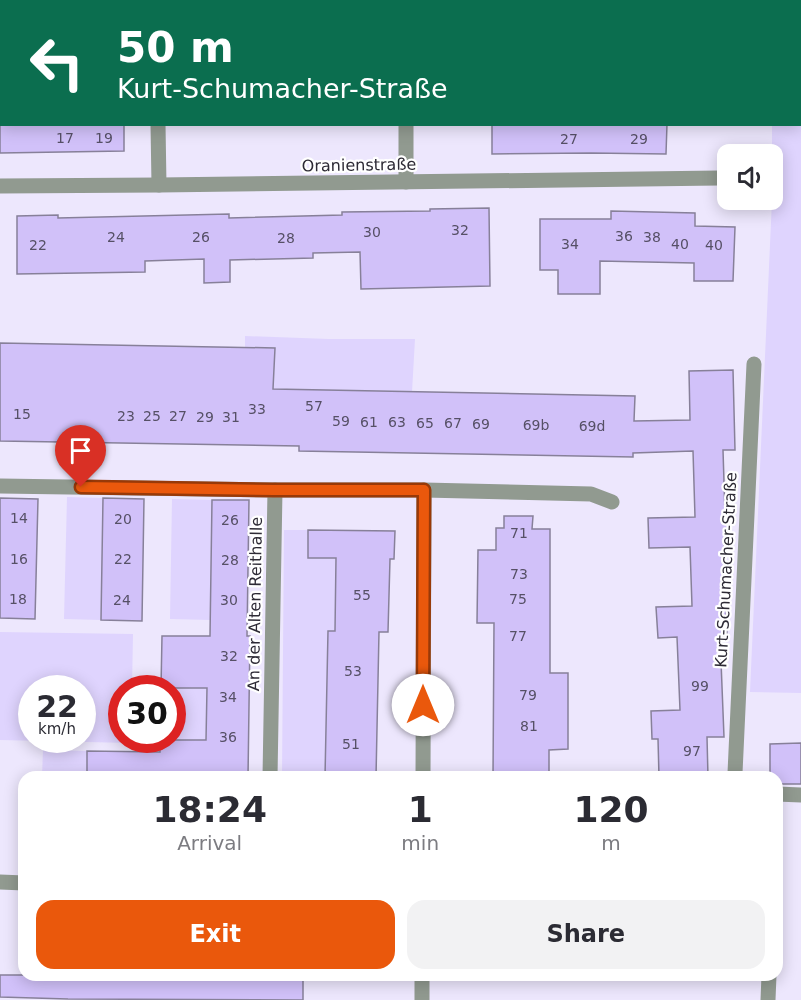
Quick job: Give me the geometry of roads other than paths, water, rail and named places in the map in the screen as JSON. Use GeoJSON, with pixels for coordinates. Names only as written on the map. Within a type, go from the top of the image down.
{"type":"FeatureCollection","features":[{"type":"Feature","properties":{"kind":"street"},"geometry":{"type":"LineString","coordinates":[[158,126],[159,185]]}},
{"type":"Feature","properties":{"kind":"street"},"geometry":{"type":"LineString","coordinates":[[406,126],[406,182]]}},
{"type":"Feature","properties":{"kind":"street","name":"Oranienstraße"},"geometry":{"type":"LineString","coordinates":[[0,186],[717,178]]}},
{"type":"Feature","properties":{"kind":"street","name":"Kurt-Schumacher-Straße"},"geometry":{"type":"LineString","coordinates":[[735,771],[754,364]]}},
{"type":"Feature","properties":{"kind":"street"},"geometry":{"type":"LineString","coordinates":[[0,486],[591,494],[612,502]]}},
{"type":"Feature","properties":{"kind":"street","name":"An der Alten Reithalle"},"geometry":{"type":"LineString","coordinates":[[270,771],[274,490]]}},
{"type":"Feature","properties":{"kind":"street"},"geometry":{"type":"LineString","coordinates":[[423,771],[424,490]]}},
{"type":"Feature","properties":{"kind":"street"},"geometry":{"type":"LineString","coordinates":[[783,794],[801,795]]}},
{"type":"Feature","properties":{"kind":"street"},"geometry":{"type":"LineString","coordinates":[[0,882],[18,883]]}},
{"type":"Feature","properties":{"kind":"street"},"geometry":{"type":"LineString","coordinates":[[422,981],[422,1000]]}},
{"type":"Feature","properties":{"kind":"street"},"geometry":{"type":"LineString","coordinates":[[768,1000],[769,981]]}}]}
